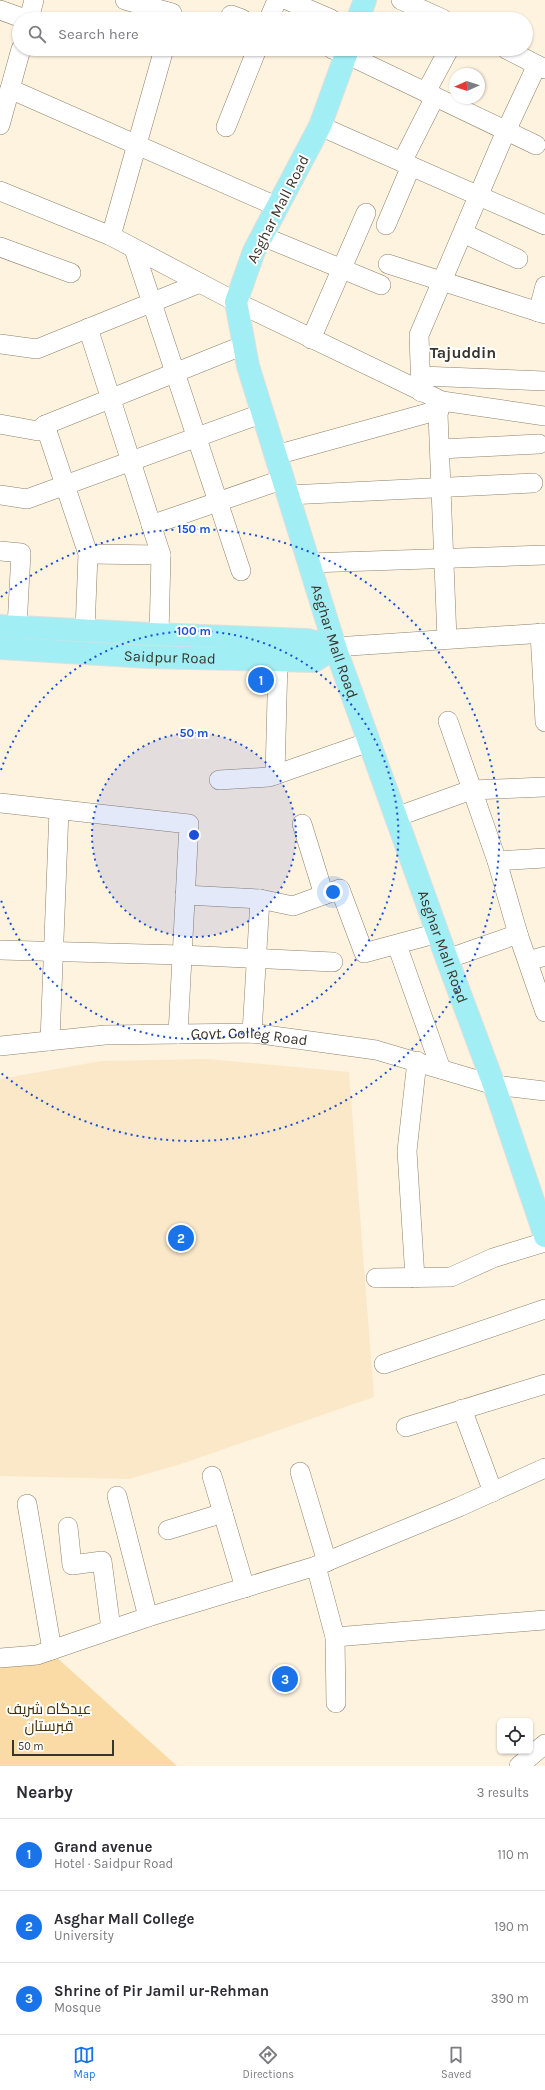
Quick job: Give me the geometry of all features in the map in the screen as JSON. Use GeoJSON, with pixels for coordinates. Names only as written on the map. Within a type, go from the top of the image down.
{"type":"FeatureCollection","features":[{"type":"Feature","properties":{"kind":"main road"},"geometry":{"type":"LineString","coordinates":[[361,12],[365,0]]}},
{"type":"Feature","properties":{"kind":"main road","name":"Asghar Mall Road"},"geometry":{"type":"LineString","coordinates":[[341,56],[320,126],[254,251],[236,302],[248,366],[335,647],[494,1085],[545,1236]]}},
{"type":"Feature","properties":{"kind":"main road","name":"Saidpur Road"},"geometry":{"type":"LineString","coordinates":[[8,626],[159,635],[307,640],[335,647]]}},
{"type":"Feature","properties":{"kind":"main road","name":"Saidpur Road"},"geometry":{"type":"LineString","coordinates":[[0,648],[149,657],[314,660],[335,647]]}},
{"type":"Feature","properties":{"kind":"street"},"geometry":{"type":"LineString","coordinates":[[31,12],[34,0]]}},
{"type":"Feature","properties":{"kind":"street"},"geometry":{"type":"LineString","coordinates":[[125,0],[172,11]]}},
{"type":"Feature","properties":{"kind":"street"},"geometry":{"type":"LineString","coordinates":[[272,12],[277,0]]}},
{"type":"Feature","properties":{"kind":"street"},"geometry":{"type":"LineString","coordinates":[[287,0],[315,12]]}},
{"type":"Feature","properties":{"kind":"street"},"geometry":{"type":"LineString","coordinates":[[401,0],[428,12]]}},
{"type":"Feature","properties":{"kind":"street"},"geometry":{"type":"LineString","coordinates":[[0,10],[12,14]]}},
{"type":"Feature","properties":{"kind":"street"},"geometry":{"type":"LineString","coordinates":[[0,125],[19,56]]}},
{"type":"Feature","properties":{"kind":"street"},"geometry":{"type":"LineString","coordinates":[[111,236],[162,56]]}},
{"type":"Feature","properties":{"kind":"street"},"geometry":{"type":"LineString","coordinates":[[226,126],[254,56]]}},
{"type":"Feature","properties":{"kind":"street"},"geometry":{"type":"LineString","coordinates":[[352,56],[536,145]]}},
{"type":"Feature","properties":{"kind":"street"},"geometry":{"type":"LineString","coordinates":[[386,225],[431,95],[446,56]]}},
{"type":"Feature","properties":{"kind":"street"},"geometry":{"type":"LineString","coordinates":[[447,639],[441,488],[440,406],[421,384],[419,335],[506,131],[541,67],[520,56]]}},
{"type":"Feature","properties":{"kind":"street"},"geometry":{"type":"LineString","coordinates":[[10,89],[278,206]]}},
{"type":"Feature","properties":{"kind":"street"},"geometry":{"type":"LineString","coordinates":[[320,126],[545,225]]}},
{"type":"Feature","properties":{"kind":"street"},"geometry":{"type":"LineString","coordinates":[[0,191],[111,236],[236,302],[311,339],[421,384],[545,381]]}},
{"type":"Feature","properties":{"kind":"street"},"geometry":{"type":"LineString","coordinates":[[311,339],[366,213]]}},
{"type":"Feature","properties":{"kind":"street"},"geometry":{"type":"LineString","coordinates":[[463,233],[518,259]]}},
{"type":"Feature","properties":{"kind":"street"},"geometry":{"type":"LineString","coordinates":[[262,236],[380,285]]}},
{"type":"Feature","properties":{"kind":"street"},"geometry":{"type":"LineString","coordinates":[[0,247],[70,273]]}},
{"type":"Feature","properties":{"kind":"street"},"geometry":{"type":"LineString","coordinates":[[134,249],[241,571]]}},
{"type":"Feature","properties":{"kind":"street"},"geometry":{"type":"LineString","coordinates":[[388,264],[541,313],[545,286]]}},
{"type":"Feature","properties":{"kind":"street"},"geometry":{"type":"LineString","coordinates":[[0,344],[37,349],[200,283]]}},
{"type":"Feature","properties":{"kind":"street"},"geometry":{"type":"LineString","coordinates":[[88,328],[161,555],[159,635]]}},
{"type":"Feature","properties":{"kind":"street"},"geometry":{"type":"LineString","coordinates":[[0,424],[38,431],[45,425],[244,345]]}},
{"type":"Feature","properties":{"kind":"street"},"geometry":{"type":"LineString","coordinates":[[276,455],[440,406],[545,416]]}},
{"type":"Feature","properties":{"kind":"street"},"geometry":{"type":"LineString","coordinates":[[0,495],[27,499],[263,413]]}},
{"type":"Feature","properties":{"kind":"street"},"geometry":{"type":"LineString","coordinates":[[45,425],[88,554],[84,631]]}},
{"type":"Feature","properties":{"kind":"street"},"geometry":{"type":"LineString","coordinates":[[440,449],[539,444]]}},
{"type":"Feature","properties":{"kind":"street"},"geometry":{"type":"LineString","coordinates":[[151,525],[218,502],[286,487],[441,488],[533,483]]}},
{"type":"Feature","properties":{"kind":"street"},"geometry":{"type":"LineString","coordinates":[[0,551],[21,553],[8,626]]}},
{"type":"Feature","properties":{"kind":"street"},"geometry":{"type":"LineString","coordinates":[[88,554],[161,555]]}},
{"type":"Feature","properties":{"kind":"street"},"geometry":{"type":"LineString","coordinates":[[310,563],[545,555]]}},
{"type":"Feature","properties":{"kind":"street"},"geometry":{"type":"LineString","coordinates":[[542,633],[545,714]]}},
{"type":"Feature","properties":{"kind":"street","name":"Saidpur Road"},"geometry":{"type":"LineString","coordinates":[[335,647],[542,633]]}},
{"type":"Feature","properties":{"kind":"street"},"geometry":{"type":"LineString","coordinates":[[275,775],[278,660]]}},
{"type":"Feature","properties":{"kind":"street"},"geometry":{"type":"LineString","coordinates":[[448,721],[497,861],[518,934],[537,959],[545,1012]]}},
{"type":"Feature","properties":{"kind":"street"},"geometry":{"type":"LineString","coordinates":[[219,780],[269,777],[369,742]]}},
{"type":"Feature","properties":{"kind":"street"},"geometry":{"type":"LineString","coordinates":[[396,817],[471,790],[545,787]]}},
{"type":"Feature","properties":{"kind":"street"},"geometry":{"type":"LineString","coordinates":[[0,803],[189,824],[178,1034]]}},
{"type":"Feature","properties":{"kind":"street"},"geometry":{"type":"LineString","coordinates":[[50,1041],[59,810]]}},
{"type":"Feature","properties":{"kind":"street"},"geometry":{"type":"LineString","coordinates":[[302,824],[324,895]]}},
{"type":"Feature","properties":{"kind":"street"},"geometry":{"type":"LineString","coordinates":[[497,861],[545,858]]}},
{"type":"Feature","properties":{"kind":"street"},"geometry":{"type":"LineString","coordinates":[[185,896],[260,899],[293,906],[340,890],[364,953],[438,934]]}},
{"type":"Feature","properties":{"kind":"street"},"geometry":{"type":"LineString","coordinates":[[252,1033],[260,899]]}},
{"type":"Feature","properties":{"kind":"street"},"geometry":{"type":"LineString","coordinates":[[447,959],[518,934]]}},
{"type":"Feature","properties":{"kind":"street"},"geometry":{"type":"LineString","coordinates":[[397,944],[441,1069]]}},
{"type":"Feature","properties":{"kind":"street"},"geometry":{"type":"LineString","coordinates":[[0,950],[53,953],[182,955],[334,962]]}},
{"type":"Feature","properties":{"kind":"street","name":"Govt. Colleg Road"},"geometry":{"type":"LineString","coordinates":[[0,1046],[105,1035],[252,1033],[376,1050],[494,1085],[545,1091]]}},
{"type":"Feature","properties":{"kind":"street"},"geometry":{"type":"LineString","coordinates":[[415,1278],[407,1151],[417,1062]]}},
{"type":"Feature","properties":{"kind":"street"},"geometry":{"type":"LineString","coordinates":[[376,1278],[451,1277],[492,1258],[545,1242]]}},
{"type":"Feature","properties":{"kind":"street"},"geometry":{"type":"LineString","coordinates":[[384,1364],[545,1308]]}},
{"type":"Feature","properties":{"kind":"street"},"geometry":{"type":"LineString","coordinates":[[406,1426],[545,1384]]}},
{"type":"Feature","properties":{"kind":"street"},"geometry":{"type":"LineString","coordinates":[[462,1409],[493,1492]]}},
{"type":"Feature","properties":{"kind":"street"},"geometry":{"type":"LineString","coordinates":[[0,1658],[37,1655],[148,1617],[321,1564],[493,1492],[545,1468]]}},
{"type":"Feature","properties":{"kind":"street"},"geometry":{"type":"LineString","coordinates":[[300,1472],[321,1564],[335,1637],[336,1703]]}},
{"type":"Feature","properties":{"kind":"street"},"geometry":{"type":"LineString","coordinates":[[212,1476],[245,1588]]}},
{"type":"Feature","properties":{"kind":"street"},"geometry":{"type":"LineString","coordinates":[[117,1496],[148,1617]]}},
{"type":"Feature","properties":{"kind":"street"},"geometry":{"type":"LineString","coordinates":[[27,1504],[52,1650]]}},
{"type":"Feature","properties":{"kind":"street"},"geometry":{"type":"LineString","coordinates":[[168,1530],[223,1513]]}},
{"type":"Feature","properties":{"kind":"street"},"geometry":{"type":"LineString","coordinates":[[68,1527],[72,1565],[102,1561],[111,1629]]}},
{"type":"Feature","properties":{"kind":"street"},"geometry":{"type":"LineString","coordinates":[[335,1637],[545,1620]]}},
{"type":"Feature","properties":{"kind":"street"},"geometry":{"type":"LineString","coordinates":[[519,1766],[545,1744]]}},
{"type":"Feature","properties":{"kind":"shaded area"},"geometry":{"type":"Polygon","coordinates":[[[207,1059],[349,1072],[374,1397],[181,1464],[129,1479],[0,1476],[0,1079],[101,1061],[207,1059]]]}},
{"type":"Feature","properties":{"kind":"green space","name":"عیدگاہ شریف قبرستان"},"geometry":{"type":"Polygon","coordinates":[[[55,1656],[177,1766],[0,1766],[0,1666],[55,1656]]]}},
{"type":"Feature","properties":{"kind":"place","name":"Grand avenue"},"geometry":{"type":"Point","coordinates":[261,680]}},
{"type":"Feature","properties":{"kind":"place","name":"Asghar Mall College"},"geometry":{"type":"Point","coordinates":[181,1238]}},
{"type":"Feature","properties":{"kind":"place","name":"Shrine of Pir Jamil ur-Rehman"},"geometry":{"type":"Point","coordinates":[285,1679]}},
{"type":"Feature","properties":{"kind":"district","name":"Tajuddin"},"geometry":{"type":"Point","coordinates":[463,352]}}]}
